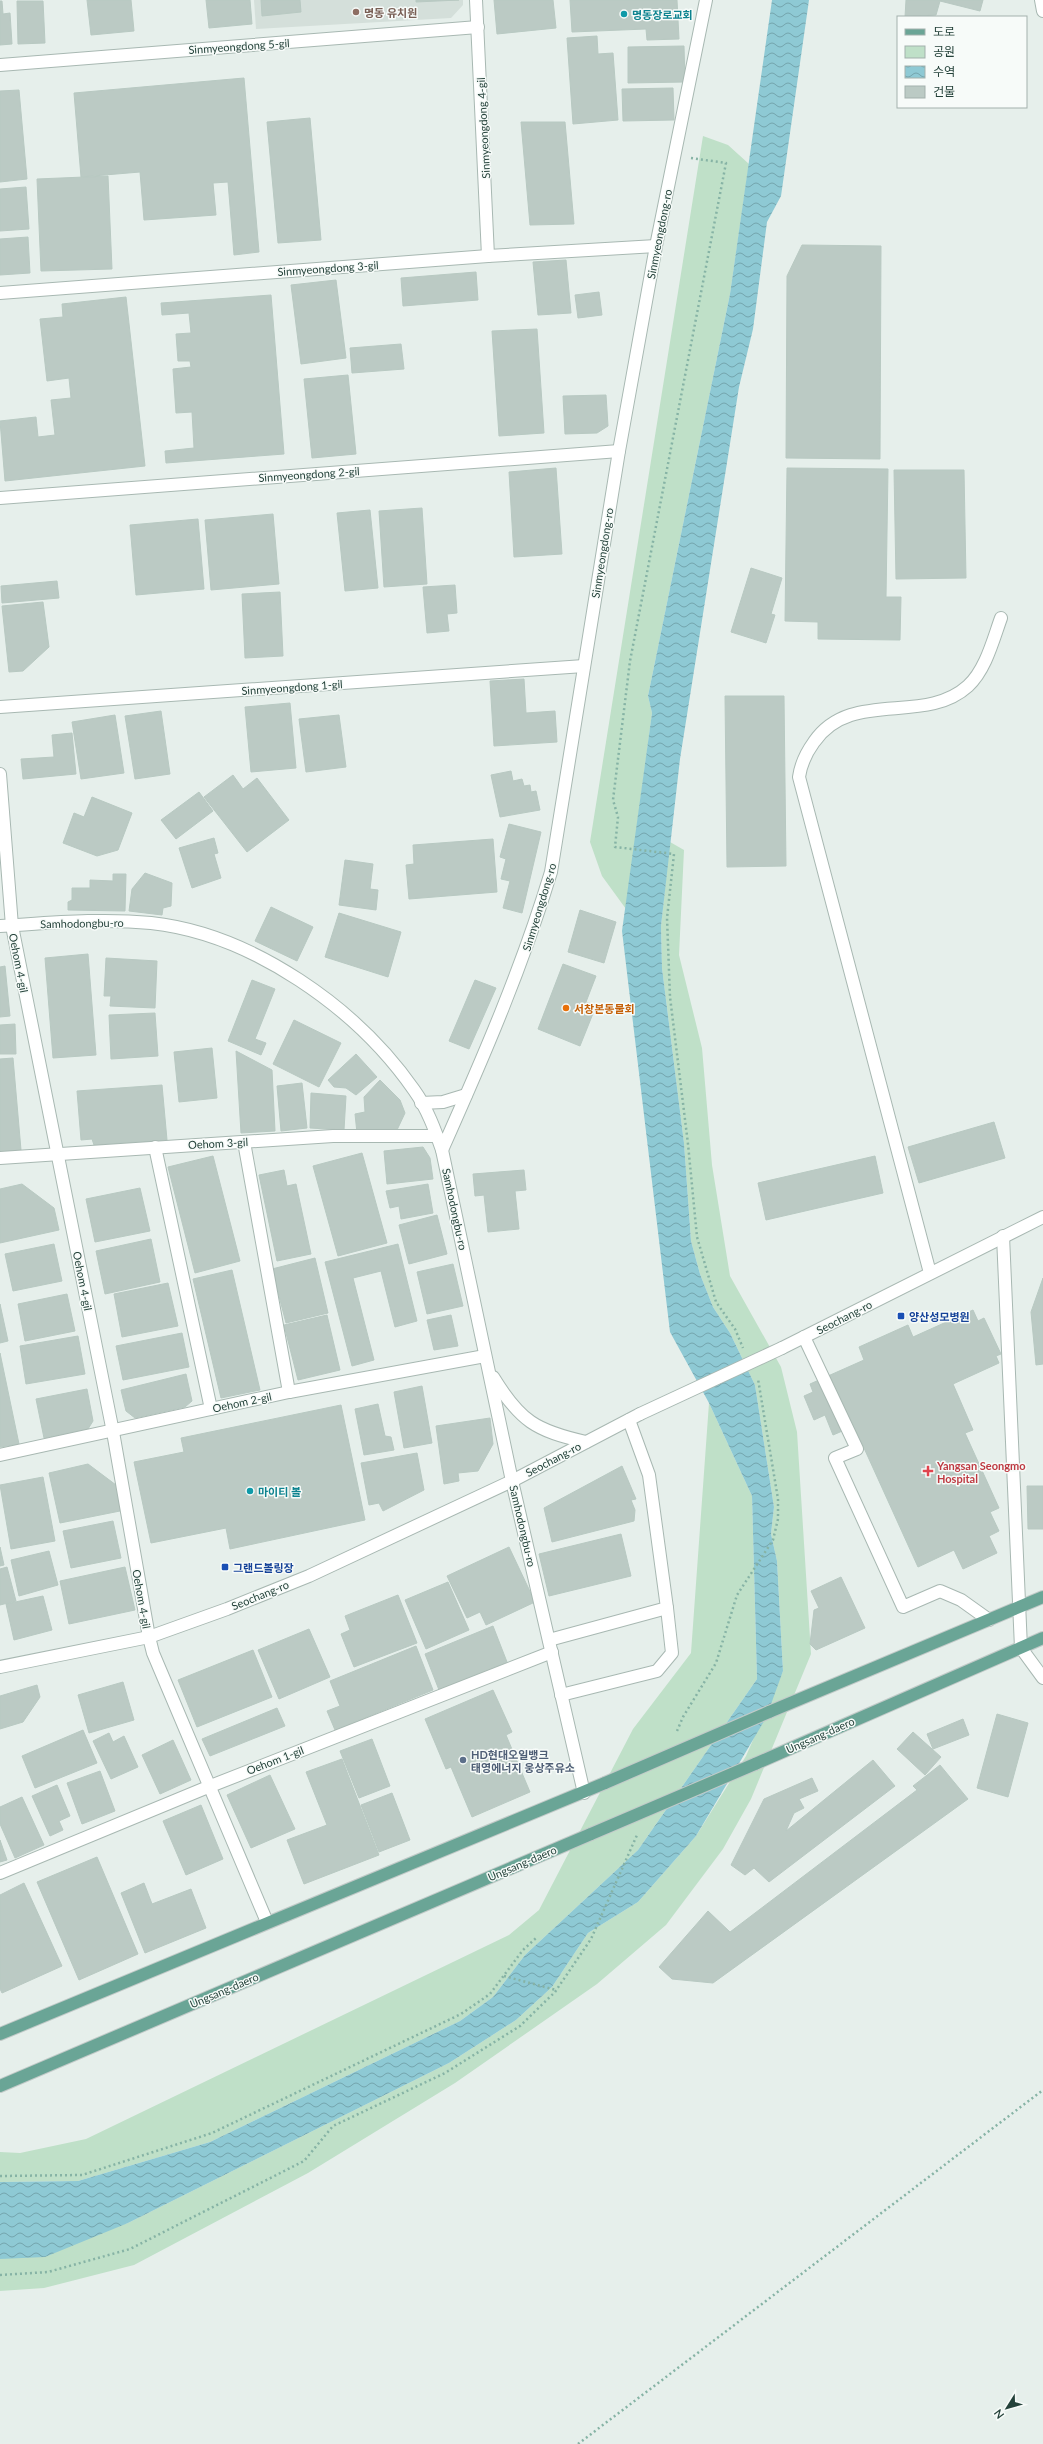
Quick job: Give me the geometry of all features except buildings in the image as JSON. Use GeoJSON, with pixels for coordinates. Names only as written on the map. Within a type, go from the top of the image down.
{"type":"FeatureCollection","features":[{"type":"Feature","properties":{"kind":"main road"},"geometry":{"type":"LineString","coordinates":[[0,2034],[267,1922],[584,1793],[770,1712],[1020,1608],[1043,1597]]}},
{"type":"Feature","properties":{"kind":"main road","name":"Ungsang-daero"},"geometry":{"type":"LineString","coordinates":[[0,2086],[755,1764],[1043,1638]]}},
{"type":"Feature","properties":{"kind":"street","name":"Sinmyeongdong 4-gil"},"geometry":{"type":"LineString","coordinates":[[476,0],[488,256]]}},
{"type":"Feature","properties":{"kind":"street","name":"Sinmyeongdong-ro"},"geometry":{"type":"LineString","coordinates":[[442,1150],[498,1025],[530,941],[551,872],[619,451],[656,246],[706,0]]}},
{"type":"Feature","properties":{"kind":"street"},"geometry":{"type":"LineString","coordinates":[[1040,0],[1043,11]]}},
{"type":"Feature","properties":{"kind":"street","name":"Sinmyeongdong 5-gil"},"geometry":{"type":"LineString","coordinates":[[0,65],[478,28]]}},
{"type":"Feature","properties":{"kind":"street","name":"Sinmyeongdong 3-gil"},"geometry":{"type":"LineString","coordinates":[[0,293],[488,256],[656,246]]}},
{"type":"Feature","properties":{"kind":"street","name":"Sinmyeongdong 2-gil"},"geometry":{"type":"LineString","coordinates":[[0,498],[619,451]]}},
{"type":"Feature","properties":{"kind":"street"},"geometry":{"type":"LineString","coordinates":[[930,1273],[799,777],[800,764],[820,732],[834,721],[850,714],[930,704],[951,697],[968,686],[979,671],[1001,618]]}},
{"type":"Feature","properties":{"kind":"street","name":"Sinmyeongdong 1-gil"},"geometry":{"type":"LineString","coordinates":[[0,707],[584,666]]}},
{"type":"Feature","properties":{"kind":"street","name":"Oehom 4-gil"},"geometry":{"type":"LineString","coordinates":[[0,774],[6,926],[58,1155],[113,1432],[149,1637],[153,1653],[208,1787],[267,1922]]}},
{"type":"Feature","properties":{"kind":"street","name":"Samhodongbu-ro"},"geometry":{"type":"LineString","coordinates":[[6,926],[102,921],[151,923],[197,932],[241,949],[280,969],[312,989],[351,1020],[386,1056],[414,1091],[437,1136],[442,1150],[512,1481],[550,1640],[584,1793]]}},
{"type":"Feature","properties":{"kind":"street"},"geometry":{"type":"LineString","coordinates":[[421,1103],[443,1102],[466,1095]]}},
{"type":"Feature","properties":{"kind":"street","name":"Oehom 3-gil"},"geometry":{"type":"LineString","coordinates":[[0,1158],[333,1136],[437,1136]]}},
{"type":"Feature","properties":{"kind":"street"},"geometry":{"type":"LineString","coordinates":[[244,1142],[289,1392]]}},
{"type":"Feature","properties":{"kind":"street"},"geometry":{"type":"LineString","coordinates":[[155,1147],[211,1409]]}},
{"type":"Feature","properties":{"kind":"street","name":"Seochang-ro"},"geometry":{"type":"LineString","coordinates":[[0,1667],[149,1637],[309,1576],[512,1481],[640,1414],[782,1348],[1043,1217]]}},
{"type":"Feature","properties":{"kind":"street"},"geometry":{"type":"LineString","coordinates":[[1003,1236],[1021,1648],[1043,1678]]}},
{"type":"Feature","properties":{"kind":"street"},"geometry":{"type":"LineString","coordinates":[[804,1337],[857,1449],[835,1458],[903,1607],[940,1591],[961,1600],[990,1620]]}},
{"type":"Feature","properties":{"kind":"street","name":"Oehom 2-gil"},"geometry":{"type":"LineString","coordinates":[[0,1455],[113,1432],[289,1392],[485,1356]]}},
{"type":"Feature","properties":{"kind":"street"},"geometry":{"type":"LineString","coordinates":[[488,1369],[516,1410],[532,1425],[554,1435],[586,1442]]}},
{"type":"Feature","properties":{"kind":"street"},"geometry":{"type":"LineString","coordinates":[[562,1695],[657,1671],[672,1653],[649,1475],[629,1420]]}},
{"type":"Feature","properties":{"kind":"street"},"geometry":{"type":"LineString","coordinates":[[550,1640],[667,1608]]}},
{"type":"Feature","properties":{"kind":"street","name":"Oehom 1-gil"},"geometry":{"type":"LineString","coordinates":[[0,1873],[208,1787],[552,1652]]}},
{"type":"Feature","properties":{"kind":"path"},"geometry":{"type":"LineString","coordinates":[[674,156],[726,163],[630,661],[613,800],[618,817],[615,847],[674,854],[667,918],[670,997],[688,1144],[697,1237],[716,1302],[735,1329],[745,1350]]}},
{"type":"Feature","properties":{"kind":"path"},"geometry":{"type":"LineString","coordinates":[[674,1738],[683,1717],[716,1663],[737,1595],[773,1540],[778,1519],[778,1499],[761,1385],[757,1378]]}},
{"type":"Feature","properties":{"kind":"path"},"geometry":{"type":"LineString","coordinates":[[0,2275],[48,2272],[130,2249],[304,2161],[332,2126],[445,2073],[520,2026],[556,1990],[591,1939],[628,1859],[639,1830]]}},
{"type":"Feature","properties":{"kind":"path"},"geometry":{"type":"LineString","coordinates":[[0,2176],[82,2175],[212,2133],[461,2014],[490,1994],[523,1950],[536,1938]]}},
{"type":"Feature","properties":{"kind":"path"},"geometry":{"type":"LineString","coordinates":[[504,1976],[556,1990]]}},
{"type":"Feature","properties":{"kind":"path"},"geometry":{"type":"LineString","coordinates":[[578,2444],[1043,2090]]}},
{"type":"Feature","properties":{"kind":"shaded area","name":"명동 유치원"},"geometry":{"type":"Polygon","coordinates":[[[254,0],[463,0],[463,5],[451,18],[256,29],[254,0]]]}},
{"type":"Feature","properties":{"kind":"green space"},"geometry":{"type":"Polygon","coordinates":[[[703,136],[728,145],[749,164],[730,294],[648,696],[652,713],[626,909],[602,876],[590,842],[703,136]]]}},
{"type":"Feature","properties":{"kind":"green space"},"geometry":{"type":"Polygon","coordinates":[[[670,842],[684,850],[679,955],[702,1048],[712,1165],[730,1276],[781,1367],[797,1432],[811,1654],[751,1799],[723,1849],[666,1925],[597,1984],[455,2083],[308,2173],[134,2265],[44,2288],[0,2291],[0,2259],[128,2223],[449,2063],[516,2020],[552,1987],[588,1933],[638,1902],[696,1836],[746,1756],[783,1671],[777,1561],[771,1534],[774,1507],[755,1385],[730,1333],[713,1307],[700,1274],[691,1241],[684,1143],[662,968],[661,926],[670,842]]]}},
{"type":"Feature","properties":{"kind":"green space"},"geometry":{"type":"Polygon","coordinates":[[[709,1403],[752,1496],[757,1679],[638,1850],[525,1955],[493,1997],[460,2021],[210,2142],[78,2181],[0,2182],[0,2152],[20,2153],[86,2139],[509,1935],[539,1910],[633,1729],[691,1653],[709,1403]]]}},
{"type":"Feature","properties":{"kind":"water"},"geometry":{"type":"Polygon","coordinates":[[[772,0],[809,0],[781,196],[767,222],[753,329],[739,387],[680,759],[661,926],[662,968],[684,1143],[691,1241],[700,1274],[713,1307],[730,1333],[755,1385],[774,1507],[771,1534],[777,1561],[783,1671],[766,1718],[696,1836],[638,1902],[588,1933],[552,1987],[516,2020],[449,2063],[128,2223],[45,2257],[0,2259],[0,2182],[78,2181],[210,2142],[460,2021],[493,1997],[525,1955],[638,1850],[757,1679],[752,1496],[709,1403],[670,1332],[622,931],[652,713],[648,696],[730,294],[772,0]]]}},
{"type":"Feature","properties":{"kind":"place","name":"명동 유치원"},"geometry":{"type":"Point","coordinates":[356,12]}},
{"type":"Feature","properties":{"kind":"place","name":"명동장로교회"},"geometry":{"type":"Point","coordinates":[624,14]}},
{"type":"Feature","properties":{"kind":"place","name":"서창본동물회"},"geometry":{"type":"Point","coordinates":[566,1008]}},
{"type":"Feature","properties":{"kind":"place","name":"양산성모병원"},"geometry":{"type":"Point","coordinates":[901,1316]}},
{"type":"Feature","properties":{"kind":"place","name":"Yangsan Seongmo Hospital"},"geometry":{"type":"Point","coordinates":[928,1471]}},
{"type":"Feature","properties":{"kind":"place","name":"마이티 볼"},"geometry":{"type":"Point","coordinates":[250,1491]}},
{"type":"Feature","properties":{"kind":"place","name":"그랜드볼링장"},"geometry":{"type":"Point","coordinates":[225,1567]}},
{"type":"Feature","properties":{"kind":"place","name":"HD현대오일뱅크 태영에너지 웅상주유소"},"geometry":{"type":"Point","coordinates":[463,1760]}}]}
